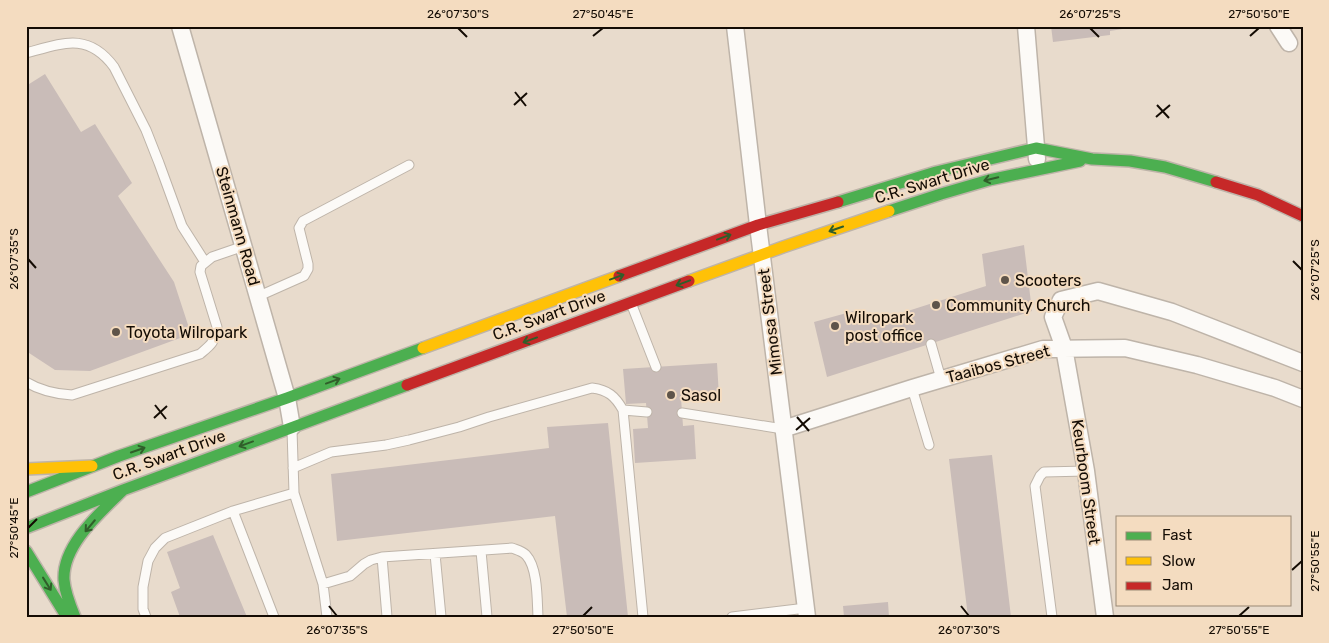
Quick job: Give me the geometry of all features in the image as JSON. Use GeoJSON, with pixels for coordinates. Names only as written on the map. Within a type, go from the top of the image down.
{"type":"FeatureCollection","features":[{"type":"Feature","properties":{"kind":"main road","name":"C.R. Swart Drive"},"geometry":{"type":"LineString","coordinates":[[26,492],[92,466],[287,398],[758,225],[936,172],[1036,148],[1092,159],[1130,161],[1165,168],[1258,195],[1303,216]]}},
{"type":"Feature","properties":{"kind":"main road","name":"C.R. Swart Drive"},"geometry":{"type":"LineString","coordinates":[[26,528],[292,427],[762,254],[941,194],[989,180],[1038,168],[1092,159]]}},
{"type":"Feature","properties":{"kind":"main road"},"geometry":{"type":"LineString","coordinates":[[26,469],[92,466]]}},
{"type":"Feature","properties":{"kind":"main road"},"geometry":{"type":"LineString","coordinates":[[75,617],[67,597],[64,577],[67,560],[88,528],[123,490]]}},
{"type":"Feature","properties":{"kind":"main road"},"geometry":{"type":"LineString","coordinates":[[26,551],[67,617]]}},
{"type":"Feature","properties":{"kind":"street","name":"Steinmann Road"},"geometry":{"type":"LineString","coordinates":[[180,26],[259,296],[287,398],[292,427]]}},
{"type":"Feature","properties":{"kind":"street","name":"Mimosa Street"},"geometry":{"type":"LineString","coordinates":[[735,26],[806,613]]}},
{"type":"Feature","properties":{"kind":"street"},"geometry":{"type":"LineString","coordinates":[[1026,26],[1038,168]]}},
{"type":"Feature","properties":{"kind":"street"},"geometry":{"type":"LineString","coordinates":[[1278,26],[1289,44]]}},
{"type":"Feature","properties":{"kind":"street","name":"Keurboom Street"},"geometry":{"type":"LineString","coordinates":[[1105,617],[1086,470],[1064,348],[1053,317],[1061,300],[1098,290],[1172,312],[1303,363]]}},
{"type":"Feature","properties":{"kind":"street","name":"Taaibos Street"},"geometry":{"type":"LineString","coordinates":[[783,429],[1043,349],[1125,348],[1197,365],[1275,388],[1303,399]]}},
{"type":"Feature","properties":{"kind":"lane"},"geometry":{"type":"LineString","coordinates":[[26,53],[64,43],[73,43],[92,48],[108,59],[114,67],[146,130],[182,226],[205,262]]}},
{"type":"Feature","properties":{"kind":"lane"},"geometry":{"type":"LineString","coordinates":[[259,296],[307,273],[308,264],[299,228],[303,221],[409,165]]}},
{"type":"Feature","properties":{"kind":"lane"},"geometry":{"type":"LineString","coordinates":[[26,382],[37,389],[72,395],[200,354],[211,346],[217,327],[200,272],[201,266],[212,257],[244,246]]}},
{"type":"Feature","properties":{"kind":"lane"},"geometry":{"type":"LineString","coordinates":[[631,302],[656,367]]}},
{"type":"Feature","properties":{"kind":"lane"},"geometry":{"type":"LineString","coordinates":[[931,344],[941,379]]}},
{"type":"Feature","properties":{"kind":"lane"},"geometry":{"type":"LineString","coordinates":[[293,468],[331,452],[386,446],[459,428],[489,416],[592,388],[603,389],[613,396],[623,410],[643,617]]}},
{"type":"Feature","properties":{"kind":"lane"},"geometry":{"type":"LineString","coordinates":[[912,388],[929,445]]}},
{"type":"Feature","properties":{"kind":"lane"},"geometry":{"type":"LineString","coordinates":[[623,410],[647,412]]}},
{"type":"Feature","properties":{"kind":"lane"},"geometry":{"type":"LineString","coordinates":[[682,414],[783,429]]}},
{"type":"Feature","properties":{"kind":"lane"},"geometry":{"type":"LineString","coordinates":[[292,427],[294,493],[323,584],[327,617]]}},
{"type":"Feature","properties":{"kind":"lane"},"geometry":{"type":"LineString","coordinates":[[1052,617],[1036,486],[1044,472],[1086,470]]}},
{"type":"Feature","properties":{"kind":"lane"},"geometry":{"type":"LineString","coordinates":[[146,617],[143,609],[143,587],[148,561],[155,548],[165,538],[234,511],[294,493]]}},
{"type":"Feature","properties":{"kind":"lane"},"geometry":{"type":"LineString","coordinates":[[234,511],[274,617]]}},
{"type":"Feature","properties":{"kind":"lane"},"geometry":{"type":"LineString","coordinates":[[323,584],[350,576],[371,560],[512,548],[519,550],[527,556],[534,569],[538,617]]}},
{"type":"Feature","properties":{"kind":"lane"},"geometry":{"type":"LineString","coordinates":[[481,551],[487,617]]}},
{"type":"Feature","properties":{"kind":"lane"},"geometry":{"type":"LineString","coordinates":[[435,554],[442,617]]}},
{"type":"Feature","properties":{"kind":"lane"},"geometry":{"type":"LineString","coordinates":[[382,558],[387,617]]}},
{"type":"Feature","properties":{"kind":"lane"},"geometry":{"type":"LineString","coordinates":[[732,617],[806,613]]}},
{"type":"Feature","properties":{"kind":"building"},"geometry":{"type":"Polygon","coordinates":[[[1051,26],[1135,27],[1110,31],[1110,35],[1053,42],[1051,26]]]}},
{"type":"Feature","properties":{"kind":"building"},"geometry":{"type":"Polygon","coordinates":[[[45,74],[81,132],[95,124],[132,183],[118,196],[174,282],[191,334],[90,371],[55,370],[26,351],[26,86],[45,74]]]}},
{"type":"Feature","properties":{"kind":"building"},"geometry":{"type":"Polygon","coordinates":[[[1024,245],[1032,311],[827,377],[814,322],[861,309],[864,325],[986,286],[982,254],[1024,245]]]}},
{"type":"Feature","properties":{"kind":"building"},"geometry":{"type":"Polygon","coordinates":[[[717,363],[719,396],[681,398],[683,426],[694,425],[696,459],[635,463],[633,429],[648,428],[646,403],[626,404],[623,369],[717,363]]]}},
{"type":"Feature","properties":{"kind":"building"},"geometry":{"type":"Polygon","coordinates":[[[608,423],[628,617],[567,617],[555,516],[337,541],[331,474],[549,448],[547,427],[608,423]]]}},
{"type":"Feature","properties":{"kind":"building"},"geometry":{"type":"Polygon","coordinates":[[[992,455],[1011,617],[968,617],[949,459],[992,455]]]}},
{"type":"Feature","properties":{"kind":"building"},"geometry":{"type":"Polygon","coordinates":[[[213,535],[247,617],[180,617],[171,592],[180,588],[167,552],[213,535]]]}},
{"type":"Feature","properties":{"kind":"building"},"geometry":{"type":"Polygon","coordinates":[[[888,602],[889,617],[844,617],[843,606],[888,602]]]}},
{"type":"Feature","properties":{"kind":"traffic: fast"},"geometry":{"type":"LineString","coordinates":[[838,202],[936,172],[1036,148],[1092,159],[1130,161],[1165,167],[1216,182]]}},
{"type":"Feature","properties":{"kind":"traffic: fast"},"geometry":{"type":"LineString","coordinates":[[889,211],[989,180],[1080,161]]}},
{"type":"Feature","properties":{"kind":"traffic: fast"},"geometry":{"type":"LineString","coordinates":[[26,492],[119,456],[287,398],[423,348]]}},
{"type":"Feature","properties":{"kind":"traffic: fast"},"geometry":{"type":"LineString","coordinates":[[26,528],[407,385]]}},
{"type":"Feature","properties":{"kind":"traffic: fast"},"geometry":{"type":"LineString","coordinates":[[75,617],[64,580],[69,554],[84,530],[123,490]]}},
{"type":"Feature","properties":{"kind":"traffic: fast"},"geometry":{"type":"LineString","coordinates":[[26,551],[65,614]]}},
{"type":"Feature","properties":{"kind":"traffic: slow"},"geometry":{"type":"LineString","coordinates":[[689,281],[889,211]]}},
{"type":"Feature","properties":{"kind":"traffic: slow"},"geometry":{"type":"LineString","coordinates":[[423,348],[619,276]]}},
{"type":"Feature","properties":{"kind":"traffic: slow"},"geometry":{"type":"LineString","coordinates":[[26,469],[92,466]]}},
{"type":"Feature","properties":{"kind":"traffic: jam"},"geometry":{"type":"LineString","coordinates":[[1216,182],[1258,195],[1303,216]]}},
{"type":"Feature","properties":{"kind":"traffic: jam"},"geometry":{"type":"LineString","coordinates":[[619,276],[758,225],[838,202]]}},
{"type":"Feature","properties":{"kind":"traffic: jam"},"geometry":{"type":"LineString","coordinates":[[407,385],[689,281]]}},
{"type":"Feature","properties":{"kind":"place","name":"Scooters"},"geometry":{"type":"Point","coordinates":[1005,280]}},
{"type":"Feature","properties":{"kind":"place","name":"Community Church"},"geometry":{"type":"Point","coordinates":[936,305]}},
{"type":"Feature","properties":{"kind":"place","name":"Wilropark post office"},"geometry":{"type":"Point","coordinates":[835,326]}},
{"type":"Feature","properties":{"kind":"place","name":"Toyota Wilropark"},"geometry":{"type":"Point","coordinates":[116,332]}},
{"type":"Feature","properties":{"kind":"place","name":"Sasol"},"geometry":{"type":"Point","coordinates":[671,395]}}]}
